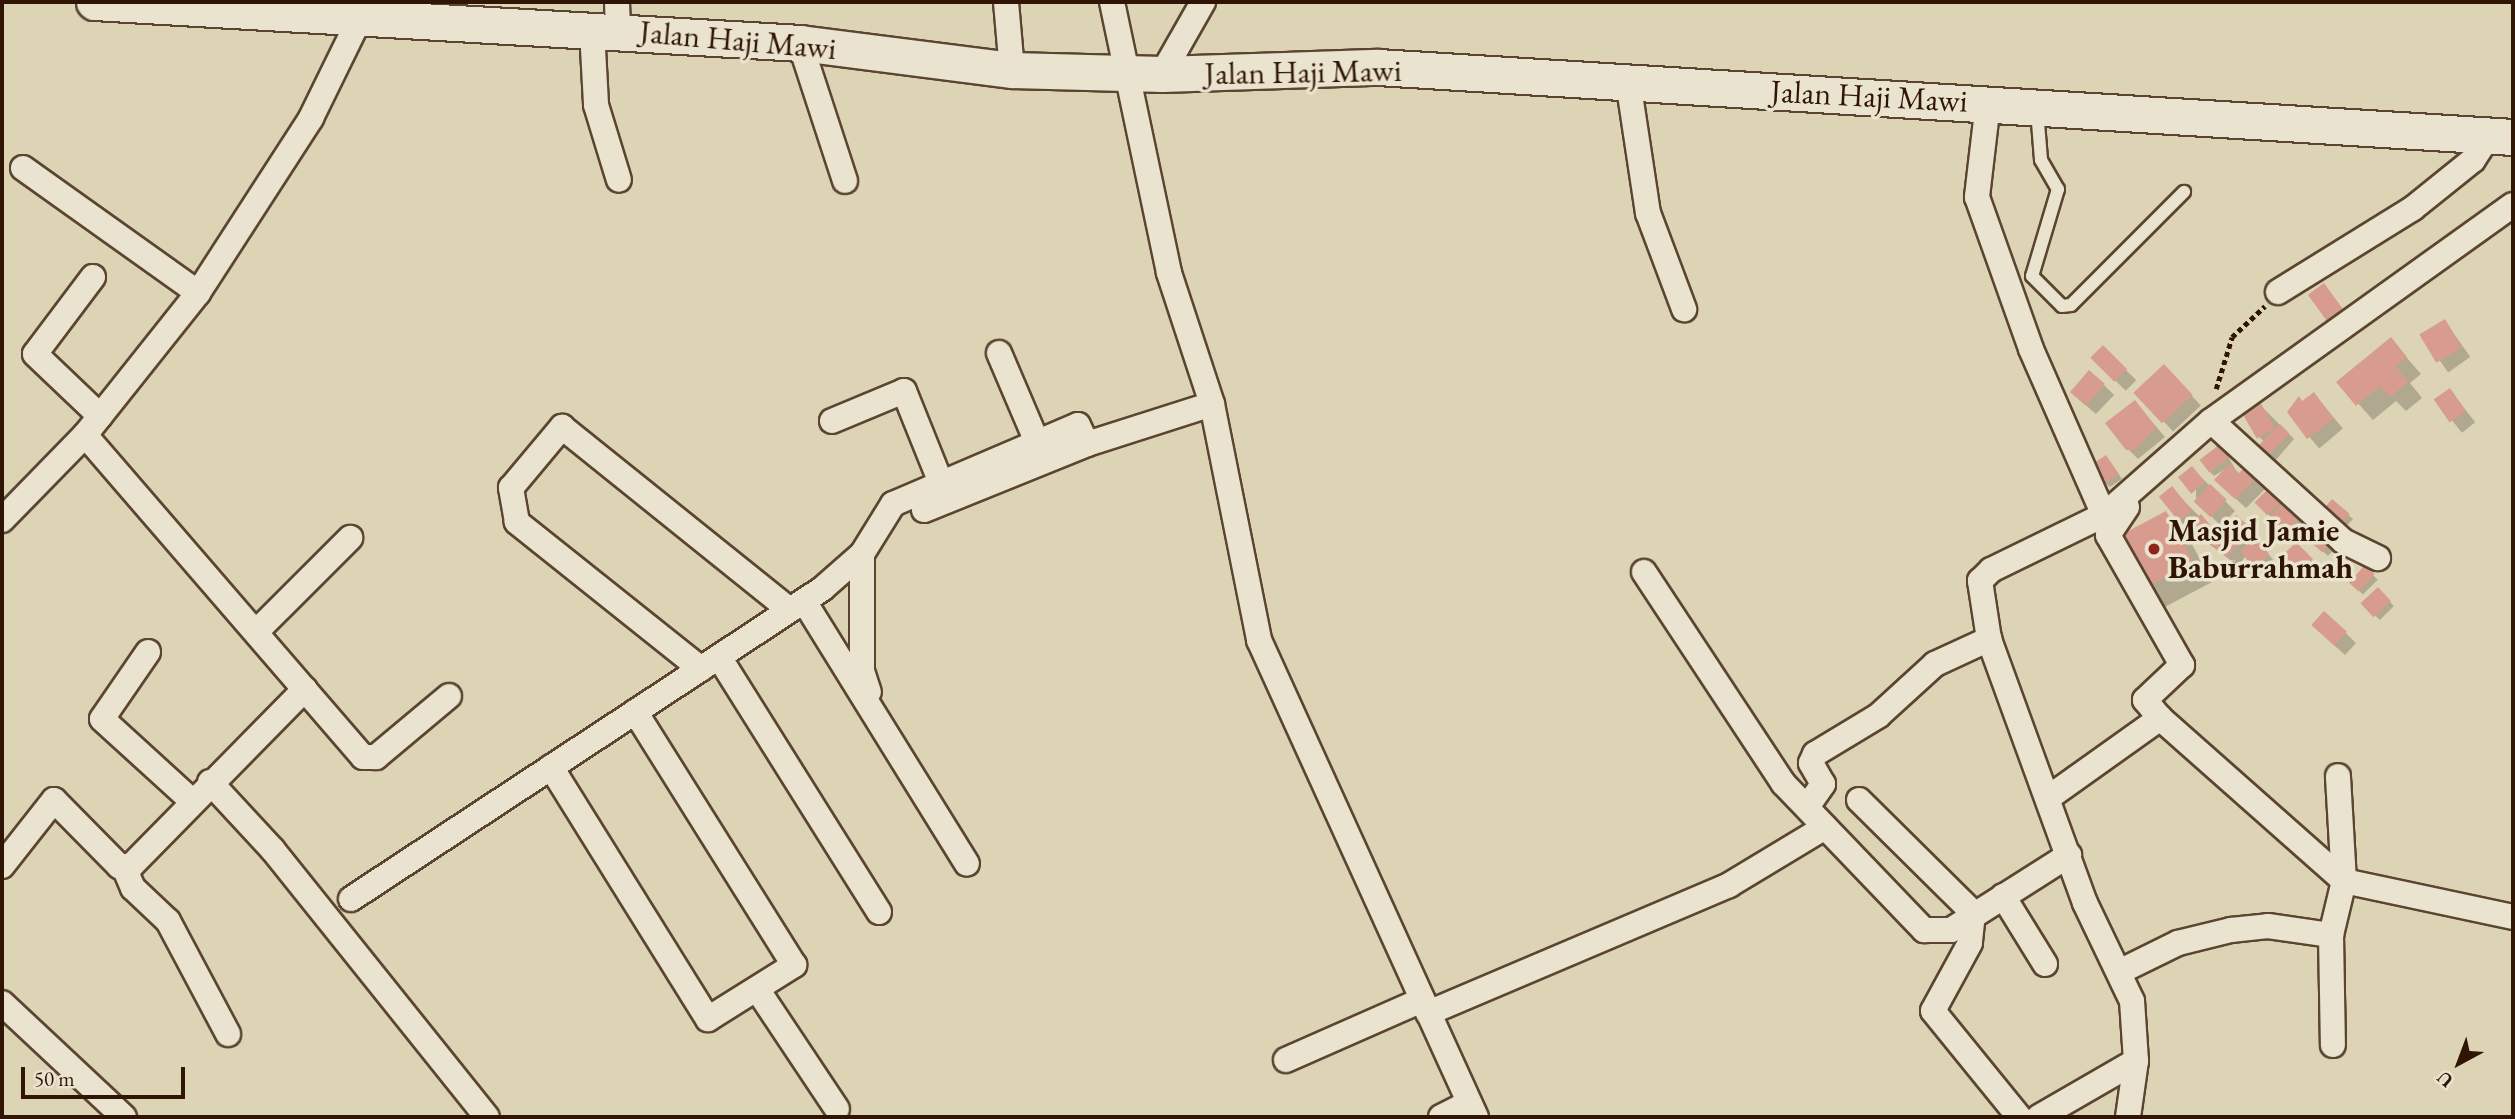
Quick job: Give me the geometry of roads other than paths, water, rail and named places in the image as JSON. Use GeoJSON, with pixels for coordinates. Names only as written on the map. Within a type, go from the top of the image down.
{"type":"FeatureCollection","features":[{"type":"Feature","properties":{"kind":"street","name":"Jalan Haji Mawi"},"geometry":{"type":"LineString","coordinates":[[94,2],[609,21],[1012,70],[1162,75],[1378,67],[2502,135]]}},
{"type":"Feature","properties":{"kind":"street"},"geometry":{"type":"LineString","coordinates":[[1006,2],[1012,70]]}},
{"type":"Feature","properties":{"kind":"street"},"geometry":{"type":"LineString","coordinates":[[1112,2],[1169,273],[1212,404],[1259,640],[1472,1110],[1441,1117]]}},
{"type":"Feature","properties":{"kind":"street"},"geometry":{"type":"LineString","coordinates":[[1162,75],[1203,2]]}},
{"type":"Feature","properties":{"kind":"street"},"geometry":{"type":"LineString","coordinates":[[2,520],[92,426],[198,293],[376,14]]}},
{"type":"Feature","properties":{"kind":"street"},"geometry":{"type":"LineString","coordinates":[[609,21],[596,105],[619,180]]}},
{"type":"Feature","properties":{"kind":"street"},"geometry":{"type":"LineString","coordinates":[[800,43],[845,181]]}},
{"type":"Feature","properties":{"kind":"street"},"geometry":{"type":"LineString","coordinates":[[1628,81],[1648,213],[1684,309]]}},
{"type":"Feature","properties":{"kind":"street"},"geometry":{"type":"LineString","coordinates":[[1988,103],[1977,197],[2031,349],[2105,515]]}},
{"type":"Feature","properties":{"kind":"street"},"geometry":{"type":"LineString","coordinates":[[2278,292],[2412,209],[2502,135]]}},
{"type":"Feature","properties":{"kind":"street"},"geometry":{"type":"LineString","coordinates":[[23,168],[198,293]]}},
{"type":"Feature","properties":{"kind":"street"},"geometry":{"type":"LineString","coordinates":[[2127,1117],[2136,1061],[2132,1001],[2069,855],[1989,639],[1979,586],[1983,576],[2105,515],[2215,425],[2513,205]]}},
{"type":"Feature","properties":{"kind":"street"},"geometry":{"type":"LineString","coordinates":[[93,277],[35,355],[305,689],[369,759],[449,696]]}},
{"type":"Feature","properties":{"kind":"street"},"geometry":{"type":"LineString","coordinates":[[999,353],[1037,442]]}},
{"type":"Feature","properties":{"kind":"street"},"geometry":{"type":"LineString","coordinates":[[831,421],[904,391],[942,483]]}},
{"type":"Feature","properties":{"kind":"street"},"geometry":{"type":"LineString","coordinates":[[925,510],[1087,443],[1212,404]]}},
{"type":"Feature","properties":{"kind":"street"},"geometry":{"type":"LineString","coordinates":[[351,899],[797,605],[862,554],[893,504],[1078,425],[1087,443]]}},
{"type":"Feature","properties":{"kind":"street"},"geometry":{"type":"LineString","coordinates":[[2215,425],[2343,541],[2378,558]]}},
{"type":"Feature","properties":{"kind":"street"},"geometry":{"type":"LineString","coordinates":[[2215,425],[2108,529],[2180,660],[2177,673],[2146,700],[2160,718],[2344,881],[2513,917]]}},
{"type":"Feature","properties":{"kind":"street"},"geometry":{"type":"LineString","coordinates":[[878,912],[710,663],[517,522],[511,488],[562,427],[797,605],[880,723],[967,864]]}},
{"type":"Feature","properties":{"kind":"street"},"geometry":{"type":"LineString","coordinates":[[257,631],[350,538]]}},
{"type":"Feature","properties":{"kind":"street"},"geometry":{"type":"LineString","coordinates":[[862,554],[862,671],[880,723]]}},
{"type":"Feature","properties":{"kind":"street"},"geometry":{"type":"LineString","coordinates":[[1644,572],[1758,749],[1825,827],[1924,930],[1951,930],[1973,913],[2069,855]]}},
{"type":"Feature","properties":{"kind":"street"},"geometry":{"type":"LineString","coordinates":[[1807,807],[1823,784],[1811,763],[1815,754],[1878,716],[1935,664],[1989,639]]}},
{"type":"Feature","properties":{"kind":"street"},"geometry":{"type":"LineString","coordinates":[[148,652],[102,719],[191,800]]}},
{"type":"Feature","properties":{"kind":"street"},"geometry":{"type":"LineString","coordinates":[[124,867],[305,689]]}},
{"type":"Feature","properties":{"kind":"street"},"geometry":{"type":"LineString","coordinates":[[551,767],[708,1019],[794,965],[635,712]]}},
{"type":"Feature","properties":{"kind":"street"},"geometry":{"type":"LineString","coordinates":[[2048,797],[2160,718]]}},
{"type":"Feature","properties":{"kind":"street"},"geometry":{"type":"LineString","coordinates":[[2333,1045],[2331,935],[2344,881],[2338,776]]}},
{"type":"Feature","properties":{"kind":"street"},"geometry":{"type":"LineString","coordinates":[[211,782],[273,850],[487,1117]]}},
{"type":"Feature","properties":{"kind":"street"},"geometry":{"type":"LineString","coordinates":[[2,866],[54,800],[124,867],[128,881],[168,921],[228,1034]]}},
{"type":"Feature","properties":{"kind":"street"},"geometry":{"type":"LineString","coordinates":[[1860,800],[1973,913]]}},
{"type":"Feature","properties":{"kind":"street"},"geometry":{"type":"LineString","coordinates":[[1286,1060],[1729,885],[1825,827]]}},
{"type":"Feature","properties":{"kind":"street"},"geometry":{"type":"LineString","coordinates":[[2003,896],[2045,964]]}},
{"type":"Feature","properties":{"kind":"street"},"geometry":{"type":"LineString","coordinates":[[1973,913],[1970,943],[1933,1011],[2019,1117]]}},
{"type":"Feature","properties":{"kind":"street"},"geometry":{"type":"LineString","coordinates":[[2119,972],[2179,943],[2231,930],[2269,926],[2331,935]]}},
{"type":"Feature","properties":{"kind":"street"},"geometry":{"type":"LineString","coordinates":[[757,989],[837,1109]]}},
{"type":"Feature","properties":{"kind":"street"},"geometry":{"type":"LineString","coordinates":[[2,1003],[124,1117]]}},
{"type":"Feature","properties":{"kind":"street"},"geometry":{"type":"LineString","coordinates":[[2039,1117],[2136,1061]]}},
{"type":"Feature","properties":{"kind":"lane"},"geometry":{"type":"LineString","coordinates":[[2036,106],[2041,160],[2058,189],[2032,276],[2062,306],[2071,305],[2184,192]]}},
{"type":"Feature","properties":{"kind":"place","name":"Masjid Jamie Baburrahmah"},"geometry":{"type":"Point","coordinates":[2154,549]}}]}
